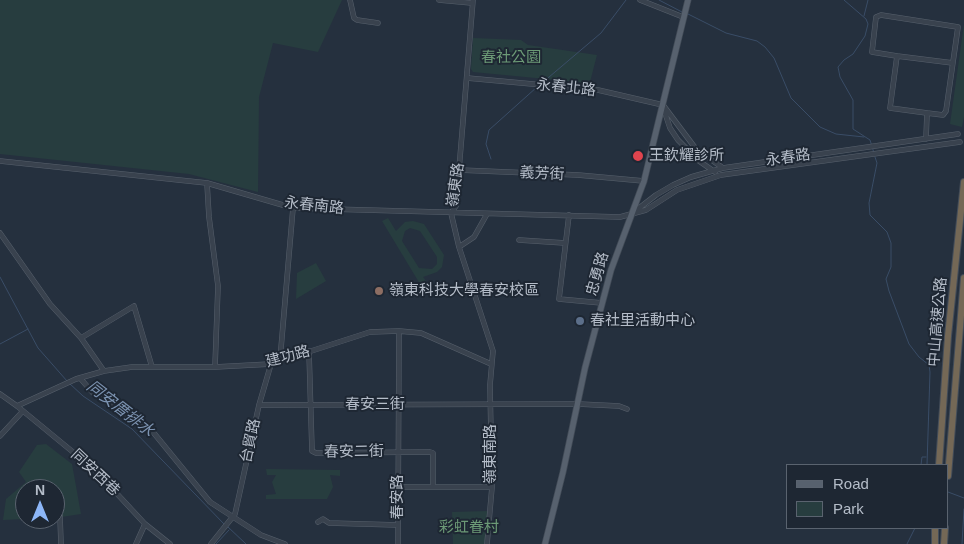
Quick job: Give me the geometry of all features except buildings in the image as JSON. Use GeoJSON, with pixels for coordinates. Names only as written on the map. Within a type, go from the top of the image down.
{"type":"FeatureCollection","features":[{"type":"Feature","properties":{"kind":"highway","name":"中山高速公路"},"geometry":{"type":"LineString","coordinates":[[939,464],[948,336],[964,182]]}},
{"type":"Feature","properties":{"kind":"highway","name":"中山高速公路"},"geometry":{"type":"LineString","coordinates":[[949,464],[964,278]]}},
{"type":"Feature","properties":{"kind":"highway"},"geometry":{"type":"LineString","coordinates":[[935,544],[936,529]]}},
{"type":"Feature","properties":{"kind":"highway"},"geometry":{"type":"LineString","coordinates":[[944,544],[945,529]]}},
{"type":"Feature","properties":{"kind":"main road","name":"忠勇路"},"geometry":{"type":"LineString","coordinates":[[545,544],[602,303],[611,270],[644,181],[686,2]]}},
{"type":"Feature","properties":{"kind":"street"},"geometry":{"type":"LineString","coordinates":[[350,0],[354,18],[378,23]]}},
{"type":"Feature","properties":{"kind":"street"},"geometry":{"type":"LineString","coordinates":[[439,0],[472,1]]}},
{"type":"Feature","properties":{"kind":"street"},"geometry":{"type":"LineString","coordinates":[[640,0],[684,15]]}},
{"type":"Feature","properties":{"kind":"street","name":"嶺東路"},"geometry":{"type":"LineString","coordinates":[[472,1],[456,206],[452,212],[459,247],[494,351],[491,364]]}},
{"type":"Feature","properties":{"kind":"street"},"geometry":{"type":"LineString","coordinates":[[897,56],[890,108],[927,113],[944,114],[946,111],[953,63],[958,27],[956,25],[880,15],[876,17],[872,52],[953,63]]}},
{"type":"Feature","properties":{"kind":"street","name":"永春北路"},"geometry":{"type":"LineString","coordinates":[[467,78],[598,90],[663,105]]}},
{"type":"Feature","properties":{"kind":"street"},"geometry":{"type":"LineString","coordinates":[[663,105],[696,149],[731,173]]}},
{"type":"Feature","properties":{"kind":"street"},"geometry":{"type":"LineString","coordinates":[[663,105],[670,128],[678,140],[699,161],[721,175]]}},
{"type":"Feature","properties":{"kind":"street"},"geometry":{"type":"LineString","coordinates":[[927,113],[926,139],[958,134]]}},
{"type":"Feature","properties":{"kind":"street","name":"永春路"},"geometry":{"type":"LineString","coordinates":[[714,170],[926,139]]}},
{"type":"Feature","properties":{"kind":"street","name":"永春路"},"geometry":{"type":"LineString","coordinates":[[721,175],[960,142]]}},
{"type":"Feature","properties":{"kind":"street","name":"永春南路"},"geometry":{"type":"LineString","coordinates":[[0,161],[207,183],[293,208],[487,214],[631,215],[646,210],[678,190],[721,175]]}},
{"type":"Feature","properties":{"kind":"street","name":"義芳街"},"geometry":{"type":"LineString","coordinates":[[459,170],[578,175],[644,181]]}},
{"type":"Feature","properties":{"kind":"street"},"geometry":{"type":"LineString","coordinates":[[631,215],[656,195],[691,177],[714,170]]}},
{"type":"Feature","properties":{"kind":"street"},"geometry":{"type":"LineString","coordinates":[[207,183],[207,199],[218,286],[215,367]]}},
{"type":"Feature","properties":{"kind":"street"},"geometry":{"type":"LineString","coordinates":[[280,360],[293,208]]}},
{"type":"Feature","properties":{"kind":"street"},"geometry":{"type":"LineString","coordinates":[[459,247],[474,237],[487,214]]}},
{"type":"Feature","properties":{"kind":"street"},"geometry":{"type":"LineString","coordinates":[[569,215],[559,299],[602,303]]}},
{"type":"Feature","properties":{"kind":"street"},"geometry":{"type":"LineString","coordinates":[[0,233],[50,304],[80,338],[104,371]]}},
{"type":"Feature","properties":{"kind":"street"},"geometry":{"type":"LineString","coordinates":[[519,240],[565,243]]}},
{"type":"Feature","properties":{"kind":"street"},"geometry":{"type":"LineString","coordinates":[[80,338],[134,306],[152,367]]}},
{"type":"Feature","properties":{"kind":"street","name":"建功路"},"geometry":{"type":"LineString","coordinates":[[17,406],[78,379],[104,371],[152,367],[215,367],[271,364],[370,332],[399,331],[427,335],[491,364]]}},
{"type":"Feature","properties":{"kind":"street","name":"春安路"},"geometry":{"type":"LineString","coordinates":[[398,544],[399,331]]}},
{"type":"Feature","properties":{"kind":"street","name":"春安二街"},"geometry":{"type":"LineString","coordinates":[[309,351],[311,447],[316,453],[432,453],[433,487]]}},
{"type":"Feature","properties":{"kind":"street","name":"台貿路"},"geometry":{"type":"LineString","coordinates":[[232,518],[235,514],[259,405],[271,364]]}},
{"type":"Feature","properties":{"kind":"street","name":"嶺東南路"},"geometry":{"type":"LineString","coordinates":[[487,544],[492,487],[491,364]]}},
{"type":"Feature","properties":{"kind":"street"},"geometry":{"type":"LineString","coordinates":[[78,379],[93,393],[152,432],[207,498],[232,518],[262,535],[285,544]]}},
{"type":"Feature","properties":{"kind":"street","name":"同安西巷"},"geometry":{"type":"LineString","coordinates":[[0,394],[96,471],[145,524],[170,544]]}},
{"type":"Feature","properties":{"kind":"street"},"geometry":{"type":"LineString","coordinates":[[491,406],[578,404],[619,406],[627,409]]}},
{"type":"Feature","properties":{"kind":"street","name":"春安三街"},"geometry":{"type":"LineString","coordinates":[[259,405],[491,406]]}},
{"type":"Feature","properties":{"kind":"street"},"geometry":{"type":"LineString","coordinates":[[0,436],[22,412]]}},
{"type":"Feature","properties":{"kind":"street"},"geometry":{"type":"LineString","coordinates":[[398,487],[492,487]]}},
{"type":"Feature","properties":{"kind":"street"},"geometry":{"type":"LineString","coordinates":[[211,544],[232,518]]}},
{"type":"Feature","properties":{"kind":"street"},"geometry":{"type":"LineString","coordinates":[[318,522],[323,519],[329,523],[398,525]]}},
{"type":"Feature","properties":{"kind":"street"},"geometry":{"type":"LineString","coordinates":[[136,544],[145,524]]}},
{"type":"Feature","properties":{"kind":"street"},"geometry":{"type":"LineString","coordinates":[[60,529],[61,544]]}},
{"type":"Feature","properties":{"kind":"green space"},"geometry":{"type":"Polygon","coordinates":[[[0,0],[342,0],[318,52],[273,43],[259,97],[258,192],[189,174],[0,154],[0,0]]]}},
{"type":"Feature","properties":{"kind":"green space"},"geometry":{"type":"Polygon","coordinates":[[[964,24],[964,117],[962,127],[950,124],[964,24]]]}},
{"type":"Feature","properties":{"kind":"green space","name":"春社公園"},"geometry":{"type":"Polygon","coordinates":[[[473,38],[521,40],[528,45],[597,55],[590,82],[588,83],[473,72],[471,69],[473,38]]]}},
{"type":"Feature","properties":{"kind":"green space"},"geometry":{"type":"Polygon","coordinates":[[[388,218],[396,231],[405,222],[413,221],[424,224],[444,255],[442,267],[437,272],[423,277],[426,281],[420,284],[382,221],[388,218]],[[410,228],[405,231],[402,241],[419,268],[432,269],[437,264],[437,257],[420,231],[410,228]]]}},
{"type":"Feature","properties":{"kind":"green space"},"geometry":{"type":"Polygon","coordinates":[[[316,263],[326,281],[296,299],[297,273],[316,263]]]}},
{"type":"Feature","properties":{"kind":"green space"},"geometry":{"type":"Polygon","coordinates":[[[46,444],[72,464],[81,514],[65,516],[65,479],[24,479],[19,472],[37,445],[46,444]]]}},
{"type":"Feature","properties":{"kind":"green space"},"geometry":{"type":"Polygon","coordinates":[[[266,469],[340,470],[340,476],[330,475],[333,487],[327,499],[266,499],[266,495],[276,494],[272,482],[276,475],[267,475],[266,469]]]}},
{"type":"Feature","properties":{"kind":"green space"},"geometry":{"type":"Polygon","coordinates":[[[15,491],[15,519],[3,520],[6,499],[15,491]]]}},
{"type":"Feature","properties":{"kind":"green space","name":"彩虹眷村"},"geometry":{"type":"Polygon","coordinates":[[[488,511],[485,544],[453,544],[452,512],[488,511]]]}},
{"type":"Feature","properties":{"kind":"waterway"},"geometry":{"type":"LineString","coordinates":[[542,83],[601,33],[626,0]]}},
{"type":"Feature","properties":{"kind":"waterway"},"geometry":{"type":"LineString","coordinates":[[659,0],[682,12]]}},
{"type":"Feature","properties":{"kind":"waterway"},"geometry":{"type":"LineString","coordinates":[[844,0],[866,19],[868,24],[865,36],[853,54],[838,67],[840,77],[853,100],[853,129],[870,140],[874,153]]}},
{"type":"Feature","properties":{"kind":"waterway"},"geometry":{"type":"LineString","coordinates":[[864,16],[868,0]]}},
{"type":"Feature","properties":{"kind":"waterway"},"geometry":{"type":"LineString","coordinates":[[686,13],[726,33],[757,41],[774,58],[791,98],[820,127],[836,134],[864,137]]}},
{"type":"Feature","properties":{"kind":"waterway"},"geometry":{"type":"LineString","coordinates":[[491,159],[486,144],[489,130],[537,87]]}},
{"type":"Feature","properties":{"kind":"waterway"},"geometry":{"type":"LineString","coordinates":[[875,157],[877,163],[869,203],[870,215],[887,232],[891,243],[891,267],[886,279],[889,291],[909,344],[919,357],[929,365],[927,464]]}},
{"type":"Feature","properties":{"kind":"waterway","name":"同安厝排水"},"geometry":{"type":"LineString","coordinates":[[0,277],[38,348],[67,381]]}},
{"type":"Feature","properties":{"kind":"waterway"},"geometry":{"type":"LineString","coordinates":[[0,344],[28,329]]}},
{"type":"Feature","properties":{"kind":"waterway","name":"同安厝排水"},"geometry":{"type":"LineString","coordinates":[[69,383],[83,396],[132,429],[225,525]]}},
{"type":"Feature","properties":{"kind":"waterway"},"geometry":{"type":"LineString","coordinates":[[921,464],[922,457],[926,457]]}},
{"type":"Feature","properties":{"kind":"waterway"},"geometry":{"type":"LineString","coordinates":[[949,492],[964,498]]}},
{"type":"Feature","properties":{"kind":"waterway"},"geometry":{"type":"LineString","coordinates":[[962,544],[964,509]]}},
{"type":"Feature","properties":{"kind":"waterway","name":"同安厝排水"},"geometry":{"type":"LineString","coordinates":[[228,527],[246,544]]}},
{"type":"Feature","properties":{"kind":"waterway"},"geometry":{"type":"LineString","coordinates":[[907,544],[914,529]]}},
{"type":"Feature","properties":{"kind":"waterway"},"geometry":{"type":"LineString","coordinates":[[216,544],[229,530]]}},
{"type":"Feature","properties":{"kind":"place","name":"王欽耀診所"},"geometry":{"type":"Point","coordinates":[638,156]}},
{"type":"Feature","properties":{"kind":"place","name":"嶺東科技大學春安校區"},"geometry":{"type":"Point","coordinates":[379,291]}},
{"type":"Feature","properties":{"kind":"place","name":"春社里活動中心"},"geometry":{"type":"Point","coordinates":[580,321]}}]}
